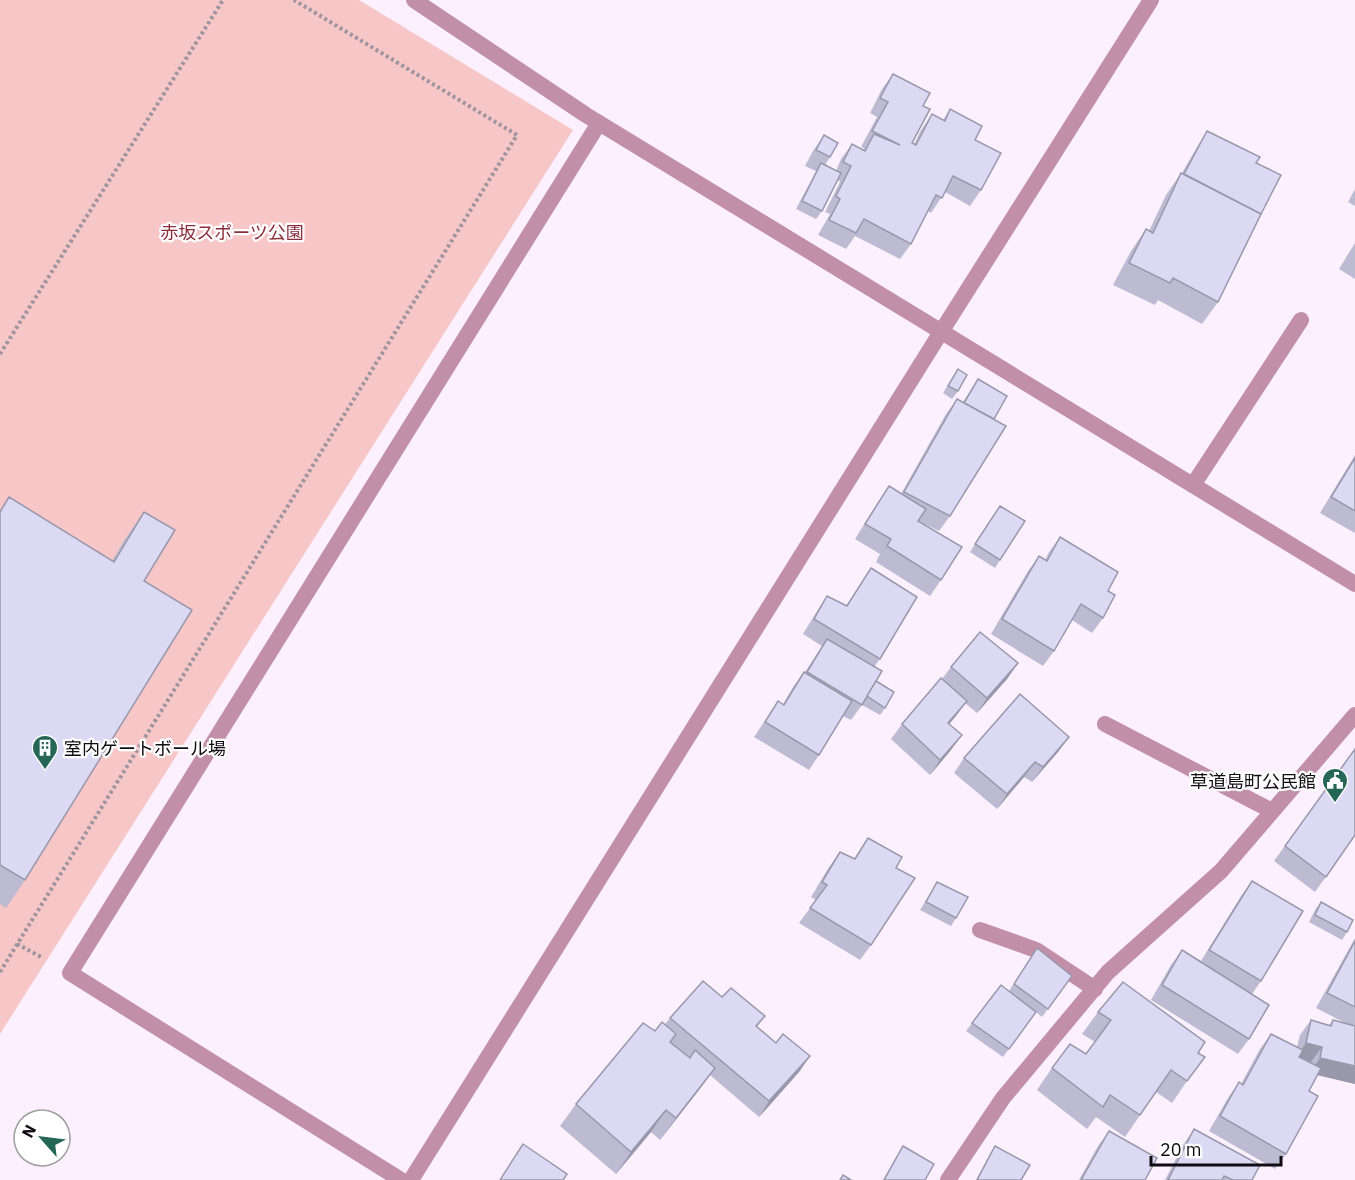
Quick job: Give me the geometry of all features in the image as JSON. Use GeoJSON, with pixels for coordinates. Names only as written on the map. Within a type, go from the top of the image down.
{"type":"FeatureCollection","features":[{"type":"Feature","properties":{"kind":"street"},"geometry":{"type":"LineString","coordinates":[[414,0],[599,123],[1355,584]]}},
{"type":"Feature","properties":{"kind":"street"},"geometry":{"type":"LineString","coordinates":[[411,1180],[1151,0]]}},
{"type":"Feature","properties":{"kind":"street"},"geometry":{"type":"LineString","coordinates":[[401,1180],[70,973],[599,123]]}},
{"type":"Feature","properties":{"kind":"street"},"geometry":{"type":"LineString","coordinates":[[1193,485],[1301,320]]}},
{"type":"Feature","properties":{"kind":"street"},"geometry":{"type":"LineString","coordinates":[[948,1180],[1003,1098],[1108,972],[1221,871],[1355,715]]}},
{"type":"Feature","properties":{"kind":"street"},"geometry":{"type":"LineString","coordinates":[[1105,724],[1272,812]]}},
{"type":"Feature","properties":{"kind":"street"},"geometry":{"type":"LineString","coordinates":[[980,930],[1036,950],[1095,989]]}},
{"type":"Feature","properties":{"kind":"path"},"geometry":{"type":"LineString","coordinates":[[0,354],[223,0]]}},
{"type":"Feature","properties":{"kind":"path"},"geometry":{"type":"LineString","coordinates":[[0,972],[518,135],[294,0]]}},
{"type":"Feature","properties":{"kind":"green space","name":"赤坂スポーツ公園"},"geometry":{"type":"Polygon","coordinates":[[[0,0],[359,0],[573,130],[0,1034],[0,0]]]}},
{"type":"Feature","properties":{"kind":"building"},"geometry":{"type":"Polygon","coordinates":[[[893,74],[930,93],[923,106],[930,109],[912,143],[916,145],[932,114],[945,121],[950,109],[982,126],[975,140],[1001,153],[981,190],[953,176],[942,198],[936,195],[911,244],[864,219],[856,233],[829,220],[840,199],[836,196],[851,166],[843,162],[852,144],[865,151],[874,134],[900,145],[872,131],[888,102],[880,98],[893,74]]]}},
{"type":"Feature","properties":{"kind":"building"},"geometry":{"type":"Polygon","coordinates":[[[1207,131],[1260,157],[1256,163],[1281,175],[1261,214],[1184,174],[1207,131]]]}},
{"type":"Feature","properties":{"kind":"building"},"geometry":{"type":"Polygon","coordinates":[[[824,135],[838,143],[830,157],[816,150],[824,135]]]}},
{"type":"Feature","properties":{"kind":"building"},"geometry":{"type":"Polygon","coordinates":[[[821,163],[841,173],[822,211],[802,201],[821,163]]]}},
{"type":"Feature","properties":{"kind":"building"},"geometry":{"type":"Polygon","coordinates":[[[1181,173],[1261,214],[1218,302],[1173,278],[1170,283],[1129,263],[1146,229],[1153,233],[1181,173]]]}},
{"type":"Feature","properties":{"kind":"building"},"geometry":{"type":"Polygon","coordinates":[[[958,369],[967,375],[958,391],[948,386],[958,369]]]}},
{"type":"Feature","properties":{"kind":"building"},"geometry":{"type":"Polygon","coordinates":[[[978,379],[1007,396],[994,419],[964,403],[978,379]]]}},
{"type":"Feature","properties":{"kind":"building"},"geometry":{"type":"Polygon","coordinates":[[[957,399],[1006,426],[950,516],[904,492],[957,399]]]}},
{"type":"Feature","properties":{"kind":"building"},"geometry":{"type":"Polygon","coordinates":[[[1355,458],[1355,511],[1331,497],[1355,458]]]}},
{"type":"Feature","properties":{"kind":"building"},"geometry":{"type":"Polygon","coordinates":[[[889,486],[926,509],[918,521],[962,547],[941,580],[887,546],[891,539],[865,524],[889,486]]]}},
{"type":"Feature","properties":{"kind":"building","name":"室内ゲートボール場"},"geometry":{"type":"Polygon","coordinates":[[[9,497],[114,562],[144,512],[175,530],[144,581],[192,610],[25,880],[0,865],[0,512],[9,497]]]}},
{"type":"Feature","properties":{"kind":"building"},"geometry":{"type":"Polygon","coordinates":[[[1000,506],[1025,521],[1000,560],[975,544],[1000,506]]]}},
{"type":"Feature","properties":{"kind":"building"},"geometry":{"type":"Polygon","coordinates":[[[1060,537],[1118,572],[1108,591],[1115,595],[1103,618],[1081,604],[1054,651],[1002,619],[1039,556],[1047,561],[1060,537]]]}},
{"type":"Feature","properties":{"kind":"building"},"geometry":{"type":"Polygon","coordinates":[[[871,568],[917,597],[880,659],[814,619],[827,596],[847,606],[871,568]]]}},
{"type":"Feature","properties":{"kind":"building"},"geometry":{"type":"Polygon","coordinates":[[[980,632],[1018,663],[987,698],[951,667],[980,632]]]}},
{"type":"Feature","properties":{"kind":"building"},"geometry":{"type":"Polygon","coordinates":[[[827,639],[882,671],[862,705],[807,672],[827,639]]]}},
{"type":"Feature","properties":{"kind":"building"},"geometry":{"type":"Polygon","coordinates":[[[804,672],[852,701],[819,755],[765,722],[778,701],[784,705],[804,672]]]}},
{"type":"Feature","properties":{"kind":"building"},"geometry":{"type":"Polygon","coordinates":[[[941,678],[967,701],[948,723],[962,735],[940,760],[902,724],[941,678]]]}},
{"type":"Feature","properties":{"kind":"building"},"geometry":{"type":"Polygon","coordinates":[[[876,681],[894,692],[885,708],[867,696],[876,681]]]}},
{"type":"Feature","properties":{"kind":"building"},"geometry":{"type":"Polygon","coordinates":[[[1020,694],[1069,737],[1043,767],[1035,762],[1007,794],[964,758],[1020,694]]]}},
{"type":"Feature","properties":{"kind":"building","name":"草道島町公民館"},"geometry":{"type":"Polygon","coordinates":[[[1355,749],[1355,835],[1326,877],[1285,846],[1355,749]]]}},
{"type":"Feature","properties":{"kind":"building"},"geometry":{"type":"Polygon","coordinates":[[[868,838],[902,857],[896,868],[915,878],[871,945],[810,908],[827,885],[822,882],[840,852],[855,859],[868,838]]]}},
{"type":"Feature","properties":{"kind":"building"},"geometry":{"type":"Polygon","coordinates":[[[1252,881],[1303,911],[1261,981],[1209,950],[1252,881]]]}},
{"type":"Feature","properties":{"kind":"building"},"geometry":{"type":"Polygon","coordinates":[[[937,882],[968,897],[956,918],[926,902],[937,882]]]}},
{"type":"Feature","properties":{"kind":"building"},"geometry":{"type":"Polygon","coordinates":[[[1321,902],[1353,920],[1347,932],[1315,915],[1321,902]]]}},
{"type":"Feature","properties":{"kind":"building"},"geometry":{"type":"Polygon","coordinates":[[[1355,941],[1355,1007],[1327,993],[1355,941]]]}},
{"type":"Feature","properties":{"kind":"building"},"geometry":{"type":"Polygon","coordinates":[[[1037,948],[1072,976],[1048,1009],[1014,984],[1037,948]]]}},
{"type":"Feature","properties":{"kind":"building"},"geometry":{"type":"Polygon","coordinates":[[[1182,950],[1269,1005],[1249,1039],[1162,985],[1182,950]]]}},
{"type":"Feature","properties":{"kind":"building"},"geometry":{"type":"Polygon","coordinates":[[[703,981],[722,997],[731,988],[765,1016],[756,1026],[776,1043],[783,1034],[810,1056],[769,1101],[670,1018],[703,981]]]}},
{"type":"Feature","properties":{"kind":"building"},"geometry":{"type":"Polygon","coordinates":[[[1123,982],[1205,1042],[1198,1053],[1205,1057],[1187,1081],[1171,1070],[1140,1115],[1110,1095],[1103,1107],[1052,1068],[1070,1044],[1086,1054],[1111,1020],[1098,1012],[1123,982]]]}},
{"type":"Feature","properties":{"kind":"building"},"geometry":{"type":"Polygon","coordinates":[[[1001,985],[1036,1012],[1009,1049],[972,1023],[1001,985]]]}},
{"type":"Feature","properties":{"kind":"building"},"geometry":{"type":"Polygon","coordinates":[[[1311,1020],[1331,1026],[1333,1020],[1355,1026],[1355,1066],[1320,1058],[1322,1047],[1306,1043],[1311,1020]]]}},
{"type":"Feature","properties":{"kind":"building"},"geometry":{"type":"Polygon","coordinates":[[[662,1022],[676,1034],[670,1042],[690,1058],[695,1050],[715,1068],[676,1118],[666,1110],[631,1152],[576,1104],[643,1023],[655,1031],[662,1022]]]}},
{"type":"Feature","properties":{"kind":"building"},"geometry":{"type":"Polygon","coordinates":[[[1271,1034],[1303,1050],[1299,1057],[1321,1068],[1309,1091],[1318,1096],[1286,1154],[1220,1116],[1239,1082],[1243,1085],[1271,1034]]]}},
{"type":"Feature","properties":{"kind":"building"},"geometry":{"type":"Polygon","coordinates":[[[1194,1129],[1260,1165],[1252,1180],[1233,1180],[1224,1176],[1222,1180],[1168,1180],[1194,1129]]]}},
{"type":"Feature","properties":{"kind":"building"},"geometry":{"type":"Polygon","coordinates":[[[1109,1131],[1157,1158],[1145,1180],[1081,1180],[1109,1131]]]}},
{"type":"Feature","properties":{"kind":"building"},"geometry":{"type":"Polygon","coordinates":[[[523,1144],[567,1174],[563,1180],[500,1180],[523,1144]]]}},
{"type":"Feature","properties":{"kind":"building"},"geometry":{"type":"Polygon","coordinates":[[[903,1146],[934,1164],[925,1180],[884,1180],[903,1146]]]}},
{"type":"Feature","properties":{"kind":"building"},"geometry":{"type":"Polygon","coordinates":[[[995,1146],[1030,1165],[1021,1180],[977,1180],[995,1146]]]}},
{"type":"Feature","properties":{"kind":"building"},"geometry":{"type":"Polygon","coordinates":[[[843,1175],[851,1180],[840,1180],[843,1175]]]}},
{"type":"Feature","properties":{"kind":"place","name":"室内ゲートボール場"},"geometry":{"type":"Point","coordinates":[45,771]}},
{"type":"Feature","properties":{"kind":"place","name":"草道島町公民館"},"geometry":{"type":"Point","coordinates":[1335,804]}}]}
